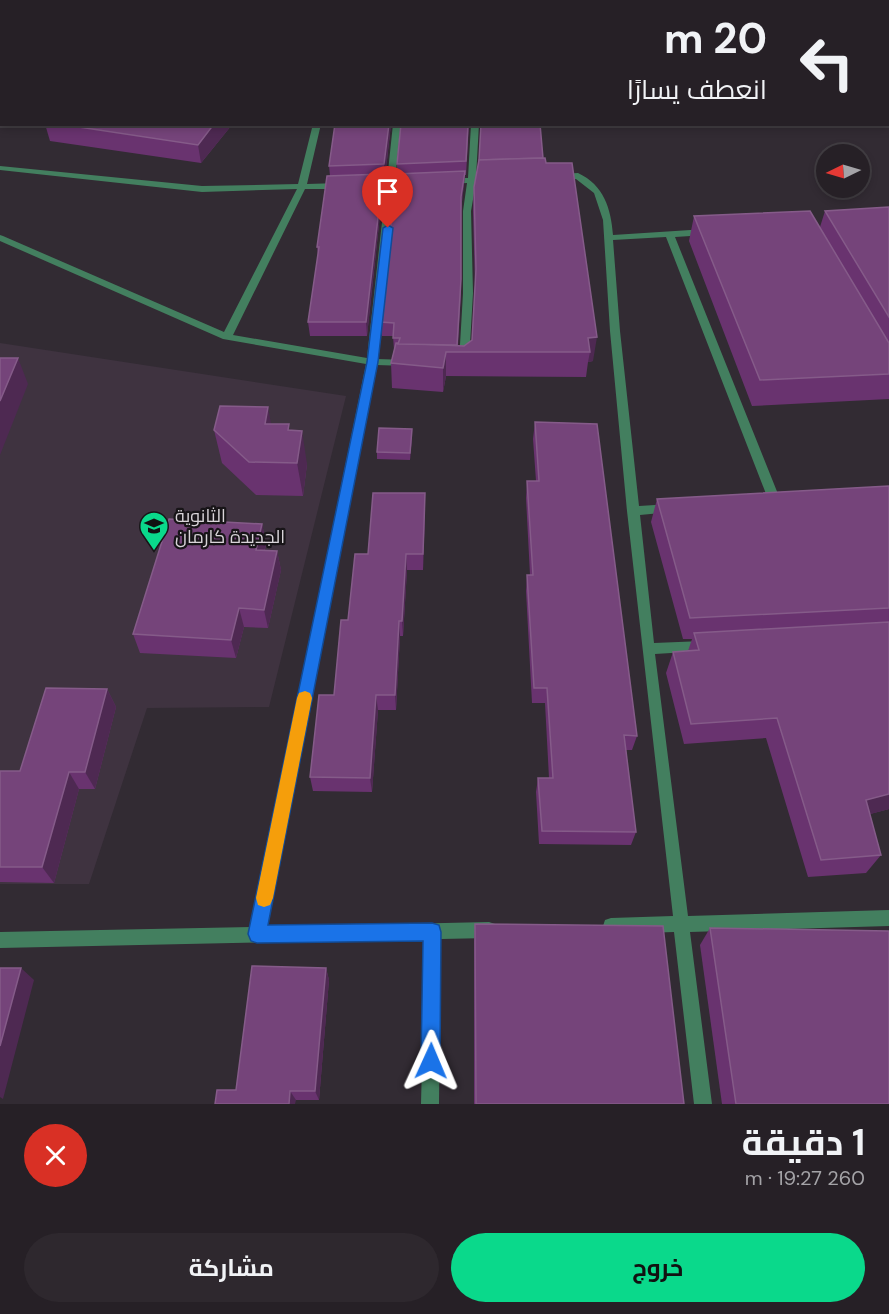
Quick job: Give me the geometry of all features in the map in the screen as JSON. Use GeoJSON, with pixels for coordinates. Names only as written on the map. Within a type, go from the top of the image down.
{"type":"FeatureCollection","features":[{"type":"Feature","properties":{"kind":"street"},"geometry":{"type":"LineString","coordinates":[[227,338],[302,187],[317,126]]}},
{"type":"Feature","properties":{"kind":"street"},"geometry":{"type":"LineString","coordinates":[[257,934],[372,362],[393,183],[397,126]]}},
{"type":"Feature","properties":{"kind":"street"},"geometry":{"type":"LineString","coordinates":[[453,364],[464,365],[468,293],[467,212],[472,180],[474,126]]}},
{"type":"Feature","properties":{"kind":"street"},"geometry":{"type":"LineString","coordinates":[[0,168],[202,189],[347,185]]}},
{"type":"Feature","properties":{"kind":"street"},"geometry":{"type":"LineString","coordinates":[[542,177],[578,176],[598,192],[607,220],[615,331],[633,511],[703,1104]]}},
{"type":"Feature","properties":{"kind":"street"},"geometry":{"type":"LineString","coordinates":[[438,181],[495,179]]}},
{"type":"Feature","properties":{"kind":"street"},"geometry":{"type":"LineString","coordinates":[[358,185],[426,182]]}},
{"type":"Feature","properties":{"kind":"street"},"geometry":{"type":"LineString","coordinates":[[608,238],[714,231]]}},
{"type":"Feature","properties":{"kind":"street"},"geometry":{"type":"LineString","coordinates":[[670,235],[774,499]]}},
{"type":"Feature","properties":{"kind":"street"},"geometry":{"type":"LineString","coordinates":[[0,238],[227,338],[372,362],[418,363]]}},
{"type":"Feature","properties":{"kind":"street"},"geometry":{"type":"LineString","coordinates":[[633,511],[680,507]]}},
{"type":"Feature","properties":{"kind":"street"},"geometry":{"type":"LineString","coordinates":[[648,649],[717,645]]}},
{"type":"Feature","properties":{"kind":"street"},"geometry":{"type":"LineString","coordinates":[[598,927],[889,918]]}},
{"type":"Feature","properties":{"kind":"street"},"geometry":{"type":"LineString","coordinates":[[0,940],[504,930]]}},
{"type":"Feature","properties":{"kind":"street"},"geometry":{"type":"LineString","coordinates":[[430,1104],[432,932]]}},
{"type":"Feature","properties":{"kind":"shaded area","name":"الثانوية الجديدة كارمان"},"geometry":{"type":"Polygon","coordinates":[[[0,343],[346,396],[269,707],[147,708],[89,884],[0,884],[0,343]]]}},
{"type":"Feature","properties":{"kind":"building"},"geometry":{"type":"Polygon","coordinates":[[[72,126],[212,126],[198,145],[72,126]]]}},
{"type":"Feature","properties":{"kind":"building"},"geometry":{"type":"Polygon","coordinates":[[[335,126],[389,126],[384,164],[329,166],[335,126]]]}},
{"type":"Feature","properties":{"kind":"building"},"geometry":{"type":"Polygon","coordinates":[[[401,126],[468,126],[466,161],[397,164],[401,126]]]}},
{"type":"Feature","properties":{"kind":"building"},"geometry":{"type":"Polygon","coordinates":[[[481,126],[540,126],[543,158],[479,160],[481,126]]]}},
{"type":"Feature","properties":{"kind":"building"},"geometry":{"type":"Polygon","coordinates":[[[545,158],[546,163],[572,163],[597,337],[588,338],[590,352],[446,352],[443,368],[391,363],[396,343],[464,346],[472,340],[476,269],[474,187],[479,160],[545,158]]]}},
{"type":"Feature","properties":{"kind":"building"},"geometry":{"type":"Polygon","coordinates":[[[465,171],[461,197],[461,279],[457,345],[398,344],[400,338],[393,338],[394,323],[381,322],[396,174],[465,171]]]}},
{"type":"Feature","properties":{"kind":"building"},"geometry":{"type":"Polygon","coordinates":[[[383,174],[366,322],[308,322],[327,176],[383,174]]]}},
{"type":"Feature","properties":{"kind":"building"},"geometry":{"type":"Polygon","coordinates":[[[889,207],[889,317],[825,211],[889,207]]]}},
{"type":"Feature","properties":{"kind":"building"},"geometry":{"type":"Polygon","coordinates":[[[810,211],[889,343],[889,374],[760,380],[694,216],[810,211]]]}},
{"type":"Feature","properties":{"kind":"building"},"geometry":{"type":"Polygon","coordinates":[[[0,358],[18,358],[0,401],[0,358]]]}},
{"type":"Feature","properties":{"kind":"building"},"geometry":{"type":"Polygon","coordinates":[[[220,406],[268,407],[265,424],[289,424],[288,430],[302,431],[297,463],[249,462],[214,430],[220,406]]]}},
{"type":"Feature","properties":{"kind":"building"},"geometry":{"type":"Polygon","coordinates":[[[535,422],[597,424],[637,736],[624,735],[636,832],[542,831],[538,778],[553,778],[547,688],[534,688],[527,575],[533,575],[527,481],[539,481],[535,422]]]}},
{"type":"Feature","properties":{"kind":"building"},"geometry":{"type":"Polygon","coordinates":[[[379,428],[412,429],[410,453],[377,452],[379,428]]]}},
{"type":"Feature","properties":{"kind":"building"},"geometry":{"type":"Polygon","coordinates":[[[889,486],[889,608],[690,618],[657,499],[889,486]]]}},
{"type":"Feature","properties":{"kind":"building"},"geometry":{"type":"Polygon","coordinates":[[[373,493],[425,493],[423,554],[406,554],[395,695],[376,695],[370,778],[310,777],[319,695],[334,695],[341,620],[348,620],[355,554],[368,554],[373,493]]]}},
{"type":"Feature","properties":{"kind":"building"},"geometry":{"type":"Polygon","coordinates":[[[169,519],[262,524],[256,550],[277,551],[264,610],[239,608],[231,640],[133,634],[169,519]]]}},
{"type":"Feature","properties":{"kind":"building"},"geometry":{"type":"Polygon","coordinates":[[[889,622],[889,794],[866,800],[881,855],[821,860],[777,718],[691,724],[673,652],[699,650],[694,633],[889,622]]]}},
{"type":"Feature","properties":{"kind":"building"},"geometry":{"type":"Polygon","coordinates":[[[46,688],[107,689],[85,772],[69,772],[42,867],[0,867],[0,771],[20,771],[46,688]]]}},
{"type":"Feature","properties":{"kind":"building"},"geometry":{"type":"Polygon","coordinates":[[[475,924],[663,926],[684,1104],[476,1104],[475,924]]]}},
{"type":"Feature","properties":{"kind":"building"},"geometry":{"type":"Polygon","coordinates":[[[710,928],[889,931],[889,1104],[736,1104],[710,928]]]}},
{"type":"Feature","properties":{"kind":"building"},"geometry":{"type":"Polygon","coordinates":[[[252,966],[326,968],[315,1091],[290,1091],[289,1104],[215,1104],[217,1090],[236,1090],[252,966]]]}},
{"type":"Feature","properties":{"kind":"building"},"geometry":{"type":"Polygon","coordinates":[[[0,968],[21,968],[0,1046],[0,968]]]}},
{"type":"Feature","properties":{"kind":"slow traffic"},"geometry":{"type":"LineString","coordinates":[[264,898],[305,698]]}},
{"type":"Feature","properties":{"kind":"place","name":"الثانوية الجديدة كارمان"},"geometry":{"type":"Point","coordinates":[154,552]}},
{"type":"Feature","properties":{"kind":"route"},"geometry":{"type":"LineString","coordinates":[[388,228],[372,362],[257,934],[432,932],[431,1061]]}}]}
